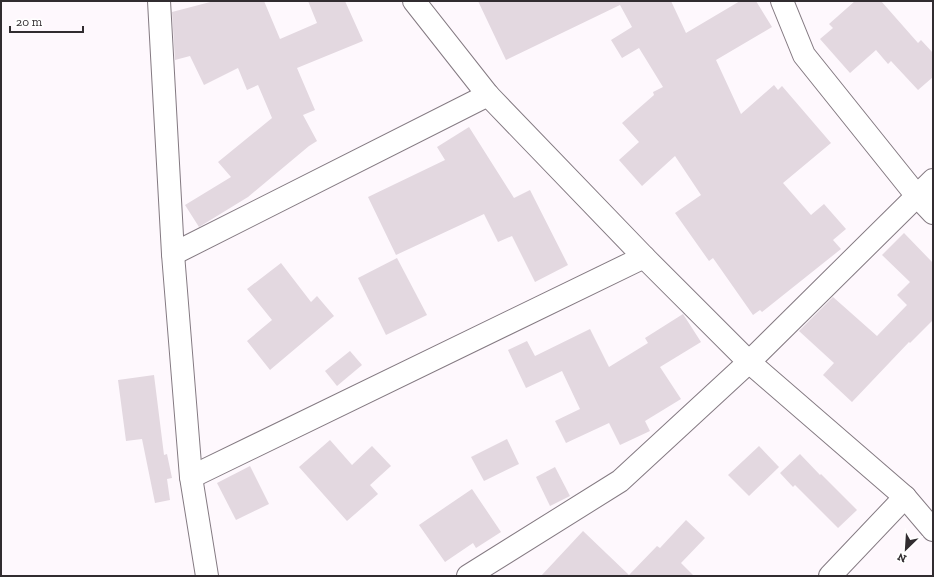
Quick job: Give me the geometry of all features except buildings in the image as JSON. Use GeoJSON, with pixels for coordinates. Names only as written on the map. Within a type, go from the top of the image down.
{"type":"FeatureCollection","features":[{"type":"Feature","properties":{"kind":"street"},"geometry":{"type":"LineString","coordinates":[[160,1],[173,254],[191,477],[206,576]]}},
{"type":"Feature","properties":{"kind":"street"},"geometry":{"type":"LineString","coordinates":[[414,1],[488,95],[644,257],[749,362],[905,497],[933,530]]}},
{"type":"Feature","properties":{"kind":"street"},"geometry":{"type":"LineString","coordinates":[[782,1],[804,55],[917,196],[933,212]]}},
{"type":"Feature","properties":{"kind":"street"},"geometry":{"type":"LineString","coordinates":[[173,254],[488,95]]}},
{"type":"Feature","properties":{"kind":"street"},"geometry":{"type":"LineString","coordinates":[[468,576],[620,481],[749,362],[933,180]]}},
{"type":"Feature","properties":{"kind":"street"},"geometry":{"type":"LineString","coordinates":[[191,477],[644,257]]}},
{"type":"Feature","properties":{"kind":"street"},"geometry":{"type":"LineString","coordinates":[[830,576],[905,497]]}}]}
